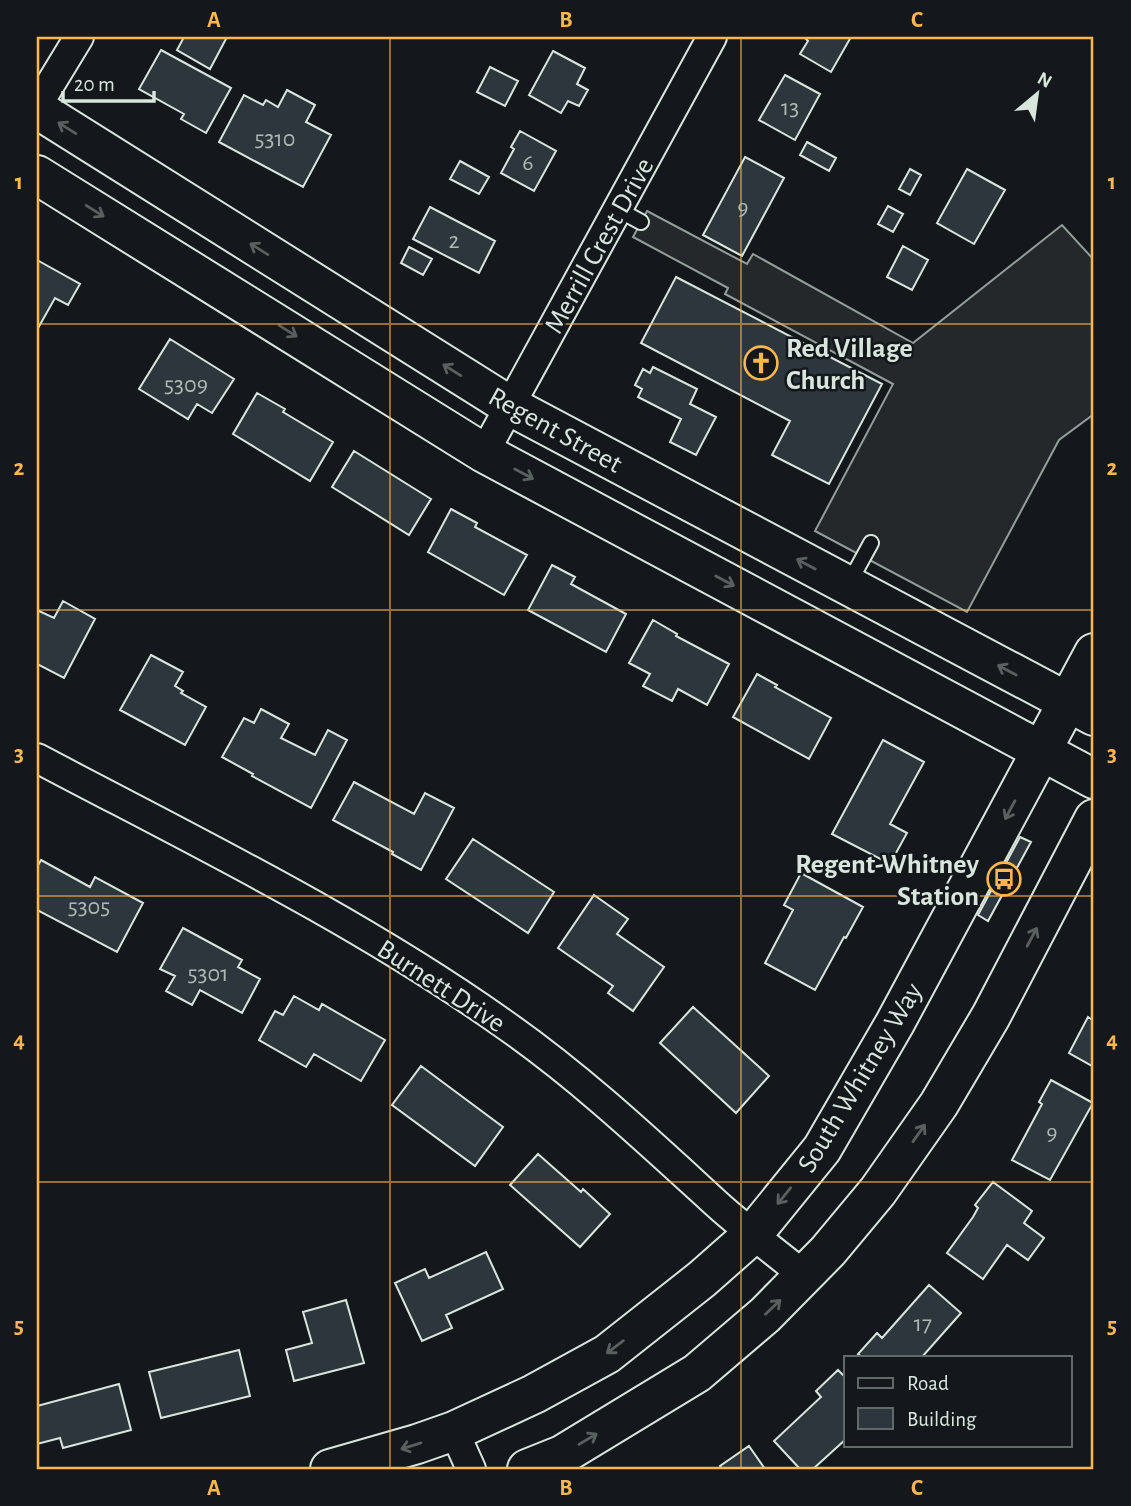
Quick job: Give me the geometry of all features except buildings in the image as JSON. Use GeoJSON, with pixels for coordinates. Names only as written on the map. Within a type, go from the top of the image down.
{"type":"FeatureCollection","features":[{"type":"Feature","properties":{"kind":"street"},"geometry":{"type":"LineString","coordinates":[[37,107],[79,37]]}},
{"type":"Feature","properties":{"kind":"street","name":"Merrill Crest Drive"},"geometry":{"type":"LineString","coordinates":[[484,453],[510,406],[629,216],[712,37]]}},
{"type":"Feature","properties":{"kind":"street","name":"Regent Street"},"geometry":{"type":"LineString","coordinates":[[37,107],[510,406],[1081,709]]}},
{"type":"Feature","properties":{"kind":"street","name":"Regent Street"},"geometry":{"type":"LineString","coordinates":[[37,175],[484,453],[1094,779]]}},
{"type":"Feature","properties":{"kind":"street","name":"South Whitney Way"},"geometry":{"type":"LineString","coordinates":[[330,1469],[454,1431],[534,1394],[607,1354],[702,1279],[752,1234],[822,1149],[895,1023],[1043,750],[1081,709],[1094,653]]}},
{"type":"Feature","properties":{"kind":"street","name":"Burnett Drive"},"geometry":{"type":"LineString","coordinates":[[37,758],[285,888],[503,1023],[577,1080],[752,1234],[805,1276]]}},
{"type":"Feature","properties":{"kind":"street"},"geometry":{"type":"LineString","coordinates":[[527,1469],[562,1455],[698,1373],[765,1315],[828,1251],[878,1191],[940,1104],[991,1016],[1094,819]]}},
{"type":"Feature","properties":{"kind":"street"},"geometry":{"type":"LineString","coordinates":[[454,1431],[471,1469]]}},
{"type":"Feature","properties":{"kind":"lane"},"geometry":{"type":"LineString","coordinates":[[847,585],[871,543]]}},
{"type":"Feature","properties":{"kind":"shaded area"},"geometry":{"type":"Polygon","coordinates":[[[647,211],[747,264],[753,254],[913,343],[1062,225],[1094,260],[1094,414],[1059,440],[967,612],[815,531],[893,384],[725,294],[728,288],[633,237],[647,211]]]}},
{"type":"Feature","properties":{"kind":"place","name":"Red Village Church"},"geometry":{"type":"Point","coordinates":[761,363]}},
{"type":"Feature","properties":{"kind":"place","name":"Regent-Whitney Station"},"geometry":{"type":"Point","coordinates":[1004,879]}}]}
